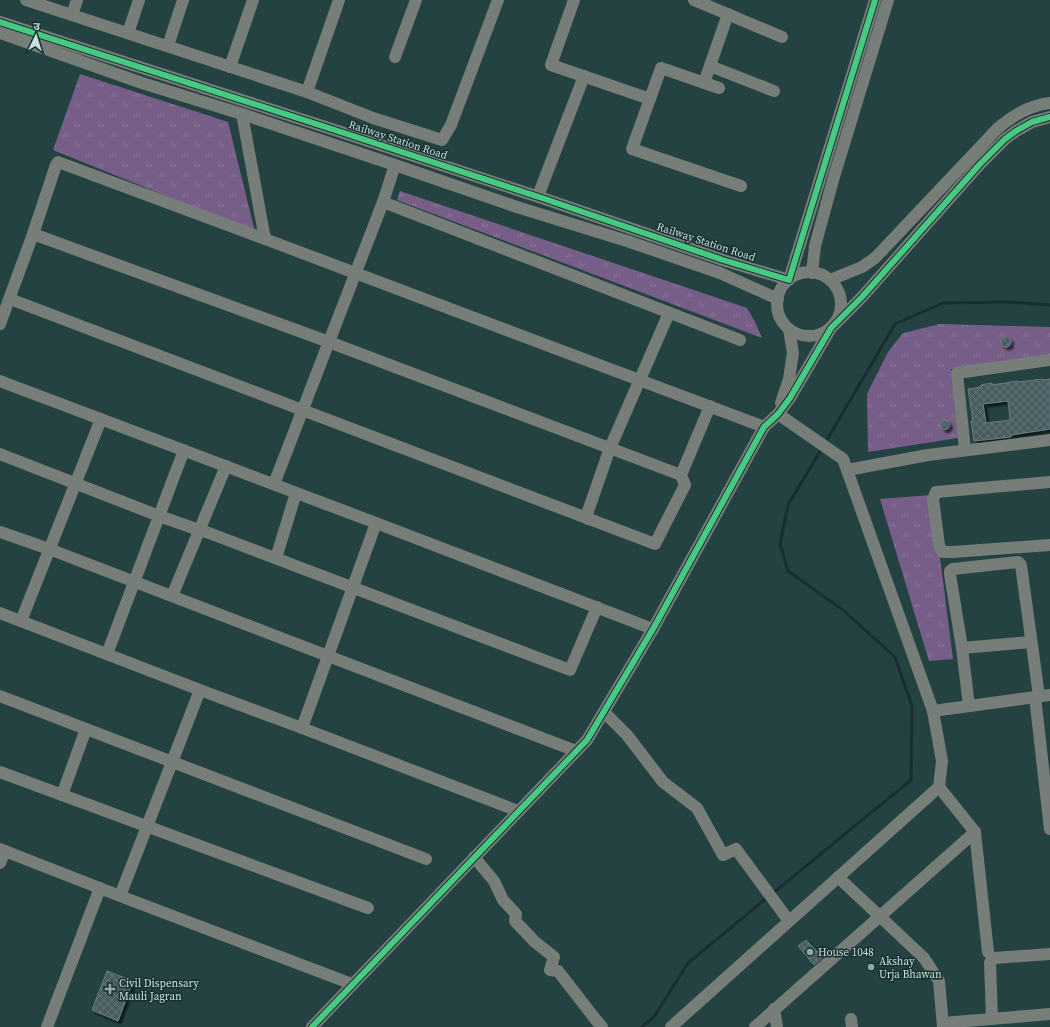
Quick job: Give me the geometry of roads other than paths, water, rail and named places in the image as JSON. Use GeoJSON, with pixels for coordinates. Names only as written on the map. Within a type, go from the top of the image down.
{"type":"FeatureCollection","features":[{"type":"Feature","properties":{"kind":"street"},"geometry":{"type":"LineString","coordinates":[[26,0],[307,92],[373,118],[442,140],[452,125],[498,0]]}},
{"type":"Feature","properties":{"kind":"street"},"geometry":{"type":"LineString","coordinates":[[72,15],[77,0]]}},
{"type":"Feature","properties":{"kind":"street"},"geometry":{"type":"LineString","coordinates":[[128,33],[139,0]]}},
{"type":"Feature","properties":{"kind":"street"},"geometry":{"type":"LineString","coordinates":[[168,46],[183,0]]}},
{"type":"Feature","properties":{"kind":"street"},"geometry":{"type":"LineString","coordinates":[[230,67],[253,0]]}},
{"type":"Feature","properties":{"kind":"street"},"geometry":{"type":"LineString","coordinates":[[307,92],[339,0]]}},
{"type":"Feature","properties":{"kind":"street"},"geometry":{"type":"LineString","coordinates":[[395,57],[416,0]]}},
{"type":"Feature","properties":{"kind":"street"},"geometry":{"type":"LineString","coordinates":[[574,0],[551,65],[650,99]]}},
{"type":"Feature","properties":{"kind":"street"},"geometry":{"type":"LineString","coordinates":[[694,0],[782,37]]}},
{"type":"Feature","properties":{"kind":"street"},"geometry":{"type":"LineString","coordinates":[[789,280],[876,0]]}},
{"type":"Feature","properties":{"kind":"street"},"geometry":{"type":"LineString","coordinates":[[812,273],[815,246],[833,180],[888,0]]}},
{"type":"Feature","properties":{"kind":"street"},"geometry":{"type":"LineString","coordinates":[[704,82],[728,14]]}},
{"type":"Feature","properties":{"kind":"street","name":"Railway Station Road"},"geometry":{"type":"LineString","coordinates":[[0,22],[538,196],[723,260],[789,280]]}},
{"type":"Feature","properties":{"kind":"street"},"geometry":{"type":"LineString","coordinates":[[0,33],[142,83],[242,114],[517,207],[641,246],[720,274],[778,298]]}},
{"type":"Feature","properties":{"kind":"street"},"geometry":{"type":"LineString","coordinates":[[710,66],[774,92]]}},
{"type":"Feature","properties":{"kind":"street"},"geometry":{"type":"LineString","coordinates":[[719,88],[661,68],[632,149],[741,186]]}},
{"type":"Feature","properties":{"kind":"street"},"geometry":{"type":"LineString","coordinates":[[538,196],[584,76]]}},
{"type":"Feature","properties":{"kind":"street"},"geometry":{"type":"LineString","coordinates":[[830,280],[862,267],[875,258],[997,129],[1008,120],[1026,110],[1050,103]]}},
{"type":"Feature","properties":{"kind":"street"},"geometry":{"type":"LineString","coordinates":[[242,114],[266,239]]}},
{"type":"Feature","properties":{"kind":"street"},"geometry":{"type":"LineString","coordinates":[[312,1027],[587,740],[653,629],[764,426],[778,414],[790,398],[831,328],[837,321],[841,304],[840,295],[830,280],[821,275],[804,273],[796,275],[784,285],[778,298],[777,307],[783,323],[797,334],[815,336],[824,333],[831,328],[862,297],[975,170],[1006,139],[1016,131],[1032,122],[1050,117]]}},
{"type":"Feature","properties":{"kind":"street"},"geometry":{"type":"LineString","coordinates":[[0,324],[58,162],[764,426]]}},
{"type":"Feature","properties":{"kind":"street"},"geometry":{"type":"LineString","coordinates":[[274,484],[383,202],[395,165]]}},
{"type":"Feature","properties":{"kind":"street"},"geometry":{"type":"LineString","coordinates":[[383,202],[740,340]]}},
{"type":"Feature","properties":{"kind":"street"},"geometry":{"type":"LineString","coordinates":[[33,234],[329,342],[681,475]]}},
{"type":"Feature","properties":{"kind":"street"},"geometry":{"type":"LineString","coordinates":[[10,299],[655,544],[685,485],[681,475],[710,406]]}},
{"type":"Feature","properties":{"kind":"street"},"geometry":{"type":"LineString","coordinates":[[588,519],[587,514],[610,448],[669,313]]}},
{"type":"Feature","properties":{"kind":"street"},"geometry":{"type":"LineString","coordinates":[[778,414],[789,379],[793,353],[789,329]]}},
{"type":"Feature","properties":{"kind":"street"},"geometry":{"type":"LineString","coordinates":[[965,450],[957,373],[1050,360]]}},
{"type":"Feature","properties":{"kind":"street"},"geometry":{"type":"LineString","coordinates":[[0,381],[653,629]]}},
{"type":"Feature","properties":{"kind":"street"},"geometry":{"type":"LineString","coordinates":[[671,1027],[939,787],[942,761],[933,711],[843,460],[778,414]]}},
{"type":"Feature","properties":{"kind":"street"},"geometry":{"type":"LineString","coordinates":[[21,621],[100,418]]}},
{"type":"Feature","properties":{"kind":"street"},"geometry":{"type":"LineString","coordinates":[[847,470],[928,455],[1050,440]]}},
{"type":"Feature","properties":{"kind":"street"},"geometry":{"type":"LineString","coordinates":[[107,654],[184,450]]}},
{"type":"Feature","properties":{"kind":"street"},"geometry":{"type":"LineString","coordinates":[[0,454],[159,516],[276,558],[570,670],[597,607]]}},
{"type":"Feature","properties":{"kind":"street"},"geometry":{"type":"LineString","coordinates":[[172,596],[226,466]]}},
{"type":"Feature","properties":{"kind":"street"},"geometry":{"type":"LineString","coordinates":[[1050,482],[936,492],[933,499],[938,545],[942,552],[1050,545]]}},
{"type":"Feature","properties":{"kind":"street"},"geometry":{"type":"LineString","coordinates":[[276,558],[296,493]]}},
{"type":"Feature","properties":{"kind":"street"},"geometry":{"type":"LineString","coordinates":[[302,728],[376,523]]}},
{"type":"Feature","properties":{"kind":"street"},"geometry":{"type":"LineString","coordinates":[[0,532],[49,549],[576,752]]}},
{"type":"Feature","properties":{"kind":"street"},"geometry":{"type":"LineString","coordinates":[[969,706],[950,571],[953,569],[1018,562],[1021,565],[1031,642],[1041,696],[1050,829]]}},
{"type":"Feature","properties":{"kind":"street"},"geometry":{"type":"LineString","coordinates":[[0,613],[518,811]]}},
{"type":"Feature","properties":{"kind":"street"},"geometry":{"type":"LineString","coordinates":[[962,648],[1031,642]]}},
{"type":"Feature","properties":{"kind":"street"},"geometry":{"type":"LineString","coordinates":[[120,896],[200,690]]}},
{"type":"Feature","properties":{"kind":"street"},"geometry":{"type":"LineString","coordinates":[[0,696],[426,859]]}},
{"type":"Feature","properties":{"kind":"street"},"geometry":{"type":"LineString","coordinates":[[933,711],[1041,696]]}},
{"type":"Feature","properties":{"kind":"street"},"geometry":{"type":"LineString","coordinates":[[604,712],[627,735],[663,782],[697,808],[723,855],[736,849],[789,921]]}},
{"type":"Feature","properties":{"kind":"street"},"geometry":{"type":"LineString","coordinates":[[62,795],[86,729]]}},
{"type":"Feature","properties":{"kind":"street"},"geometry":{"type":"LineString","coordinates":[[0,772],[368,908]]}},
{"type":"Feature","properties":{"kind":"street"},"geometry":{"type":"LineString","coordinates":[[939,787],[975,832],[988,952]]}},
{"type":"Feature","properties":{"kind":"street"},"geometry":{"type":"LineString","coordinates":[[755,1027],[975,832]]}},
{"type":"Feature","properties":{"kind":"street"},"geometry":{"type":"LineString","coordinates":[[0,863],[2,850],[352,984]]}},
{"type":"Feature","properties":{"kind":"street"},"geometry":{"type":"LineString","coordinates":[[474,858],[494,881],[503,900],[516,914],[515,921],[535,942],[554,957],[550,970],[558,971],[602,1027]]}},
{"type":"Feature","properties":{"kind":"street"},"geometry":{"type":"LineString","coordinates":[[838,877],[924,958],[938,981],[943,1025],[992,1018],[1050,1014]]}},
{"type":"Feature","properties":{"kind":"street"},"geometry":{"type":"LineString","coordinates":[[47,1027],[100,888]]}},
{"type":"Feature","properties":{"kind":"street"},"geometry":{"type":"LineString","coordinates":[[992,1018],[991,960],[994,958],[1050,954]]}},
{"type":"Feature","properties":{"kind":"street"},"geometry":{"type":"LineString","coordinates":[[774,1009],[776,1027]]}},
{"type":"Feature","properties":{"kind":"waterway"},"geometry":{"type":"LineString","coordinates":[[825,443],[895,324],[943,303],[1008,302],[1050,305]]}},
{"type":"Feature","properties":{"kind":"waterway"},"geometry":{"type":"LineString","coordinates":[[773,893],[911,780],[912,706],[895,657],[843,610],[788,571],[780,544],[788,505],[822,448]]}},
{"type":"Feature","properties":{"kind":"waterway"},"geometry":{"type":"LineString","coordinates":[[642,1027],[654,1017],[688,963],[768,897]]}},
{"type":"Feature","properties":{"kind":"place","name":"House 1048"},"geometry":{"type":"Point","coordinates":[810,952]}},
{"type":"Feature","properties":{"kind":"place","name":"Akshay Urja Bhawan"},"geometry":{"type":"Point","coordinates":[871,967]}},
{"type":"Feature","properties":{"kind":"place","name":"Civil Dispensary Mauli Jagran"},"geometry":{"type":"Point","coordinates":[110,989]}}]}
